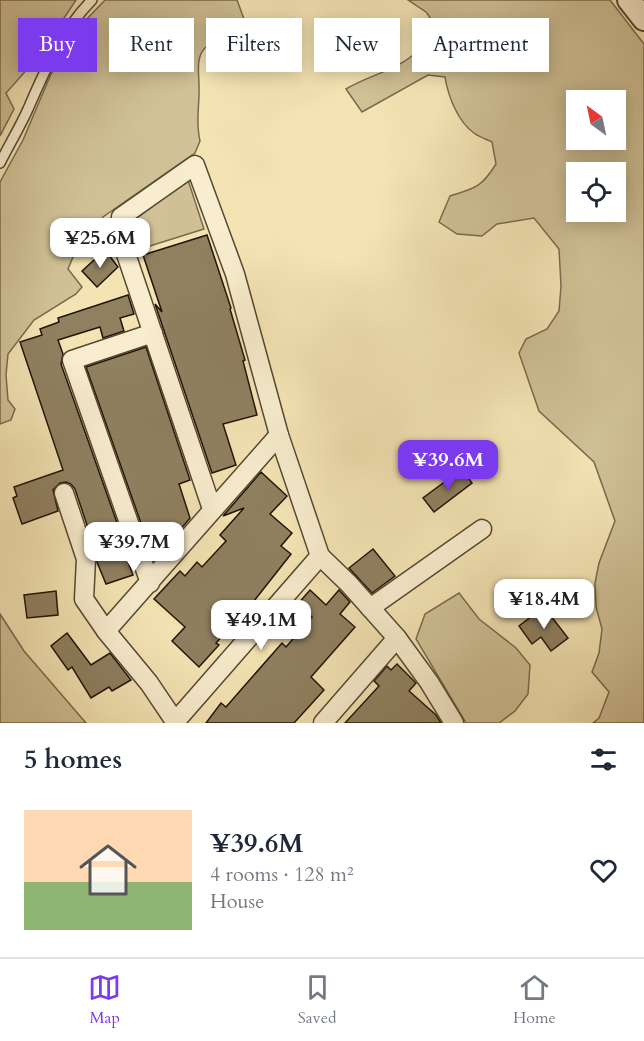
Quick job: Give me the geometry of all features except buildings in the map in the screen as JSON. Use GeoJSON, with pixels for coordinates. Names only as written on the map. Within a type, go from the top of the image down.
{"type":"FeatureCollection","features":[{"type":"Feature","properties":{"kind":"street"},"geometry":{"type":"LineString","coordinates":[[629,0],[644,19]]}},
{"type":"Feature","properties":{"kind":"street"},"geometry":{"type":"LineString","coordinates":[[212,509],[123,245],[121,217],[195,165],[235,274],[279,435],[320,556],[349,584],[397,638],[429,682],[454,723]]}},
{"type":"Feature","properties":{"kind":"street"},"geometry":{"type":"LineString","coordinates":[[150,583],[72,360],[153,333]]}},
{"type":"Feature","properties":{"kind":"street"},"geometry":{"type":"LineString","coordinates":[[106,631],[279,435]]}},
{"type":"Feature","properties":{"kind":"street"},"geometry":{"type":"LineString","coordinates":[[64,493],[86,559],[84,598],[106,631],[149,683],[176,723],[320,556]]}},
{"type":"Feature","properties":{"kind":"street"},"geometry":{"type":"LineString","coordinates":[[370,608],[482,529]]}},
{"type":"Feature","properties":{"kind":"street"},"geometry":{"type":"LineString","coordinates":[[323,723],[397,638]]}},
{"type":"Feature","properties":{"kind":"lane"},"geometry":{"type":"LineString","coordinates":[[0,163],[28,109],[43,71],[78,14],[92,0]]}},
{"type":"Feature","properties":{"kind":"shaded area"},"geometry":{"type":"Polygon","coordinates":[[[0,0],[76,0],[64,18],[18,18],[18,72],[25,72],[6,93],[14,109],[0,136],[0,0]]]}},
{"type":"Feature","properties":{"kind":"shaded area"},"geometry":{"type":"Polygon","coordinates":[[[105,0],[237,0],[244,18],[206,18],[206,47],[198,64],[200,141],[195,153],[103,217],[95,239],[76,250],[68,269],[82,287],[76,294],[34,320],[8,354],[6,375],[8,400],[15,409],[11,420],[0,424],[0,182],[23,140],[52,72],[97,72],[97,18],[88,18],[105,0]]]}},
{"type":"Feature","properties":{"kind":"shaded area"},"geometry":{"type":"Polygon","coordinates":[[[408,0],[610,0],[644,44],[644,723],[593,723],[599,718],[609,692],[592,672],[599,653],[602,629],[596,607],[595,583],[599,563],[615,521],[594,462],[539,411],[519,353],[526,339],[547,329],[559,311],[561,286],[559,249],[534,218],[497,224],[482,236],[457,234],[439,222],[450,196],[477,186],[496,164],[492,142],[474,133],[463,122],[451,100],[445,77],[428,75],[362,112],[346,89],[381,72],[400,72],[400,64],[412,56],[412,72],[549,72],[549,18],[430,18],[426,12],[408,0]]]}},
{"type":"Feature","properties":{"kind":"shaded area"},"geometry":{"type":"Polygon","coordinates":[[[188,180],[204,229],[137,250],[133,235],[133,221],[188,180]]]}},
{"type":"Feature","properties":{"kind":"shaded area"},"geometry":{"type":"Polygon","coordinates":[[[459,593],[479,619],[516,648],[530,665],[528,694],[515,711],[499,723],[466,723],[416,639],[425,614],[459,593]]]}},
{"type":"Feature","properties":{"kind":"shaded area"},"geometry":{"type":"Polygon","coordinates":[[[0,614],[24,651],[86,723],[0,723],[0,614]]]}}]}
